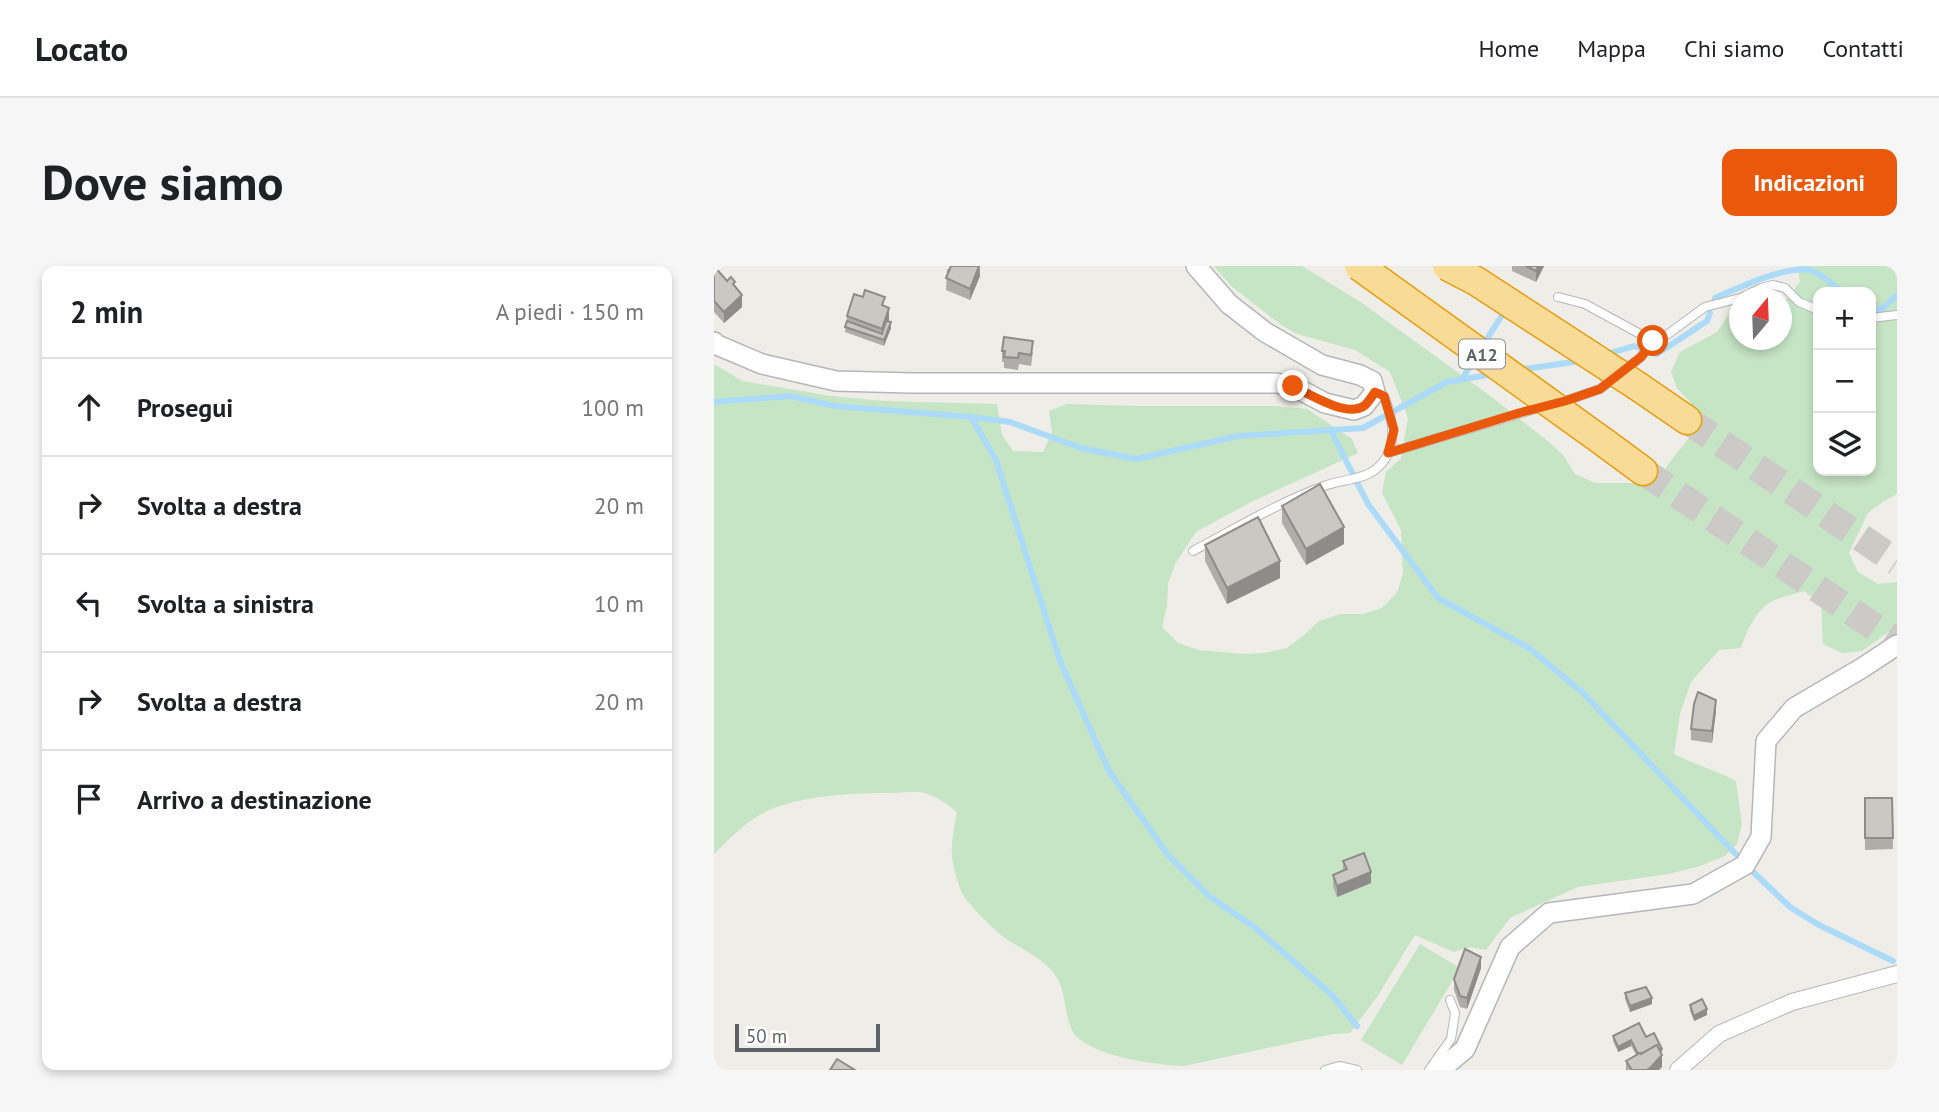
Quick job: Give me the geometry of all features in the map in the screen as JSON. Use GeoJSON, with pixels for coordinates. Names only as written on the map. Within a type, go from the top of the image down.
{"type":"FeatureCollection","features":[{"type":"Feature","properties":{"kind":"highway","name":"A12"},"geometry":{"type":"LineString","coordinates":[[1359,266],[1643,471]]}},
{"type":"Feature","properties":{"kind":"highway"},"geometry":{"type":"LineString","coordinates":[[1447,266],[1476,281],[1687,420]]}},
{"type":"Feature","properties":{"kind":"street"},"geometry":{"type":"LineString","coordinates":[[714,342],[762,365],[836,381],[1276,383],[1293,386],[1325,403],[1354,410],[1364,406],[1375,392],[1372,381],[1322,365],[1265,332],[1229,304],[1196,266]]}},
{"type":"Feature","properties":{"kind":"street"},"geometry":{"type":"LineString","coordinates":[[1440,1070],[1465,1049],[1510,947],[1549,913],[1693,894],[1745,866],[1761,837],[1766,741],[1794,708],[1897,645]]}},
{"type":"Feature","properties":{"kind":"street"},"geometry":{"type":"LineString","coordinates":[[1678,1070],[1719,1034],[1792,1002],[1897,974]]}},
{"type":"Feature","properties":{"kind":"lane"},"geometry":{"type":"LineString","coordinates":[[1792,295],[1799,302],[1813,308]]}},
{"type":"Feature","properties":{"kind":"lane"},"geometry":{"type":"LineString","coordinates":[[1558,296],[1585,304],[1653,341]]}},
{"type":"Feature","properties":{"kind":"lane"},"geometry":{"type":"LineString","coordinates":[[1388,453],[1600,389],[1641,357],[1653,341],[1668,334],[1705,307],[1729,301]]}},
{"type":"Feature","properties":{"kind":"lane"},"geometry":{"type":"LineString","coordinates":[[1876,317],[1897,315]]}},
{"type":"Feature","properties":{"kind":"lane"},"geometry":{"type":"LineString","coordinates":[[1193,551],[1278,506],[1324,486],[1375,470],[1388,453],[1394,430],[1384,396],[1375,392]]}},
{"type":"Feature","properties":{"kind":"lane"},"geometry":{"type":"LineString","coordinates":[[1429,1070],[1451,1039],[1455,1013],[1450,1000]]}},
{"type":"Feature","properties":{"kind":"lane"},"geometry":{"type":"LineString","coordinates":[[1325,1070],[1339,1066],[1357,1070]]}},
{"type":"Feature","properties":{"kind":"green space"},"geometry":{"type":"Polygon","coordinates":[[[1214,266],[1302,266],[1362,303],[1489,395],[1549,442],[1564,456],[1575,474],[1595,483],[1658,483],[1668,464],[1690,437],[1695,415],[1691,403],[1677,388],[1671,372],[1680,352],[1717,332],[1729,314],[1729,350],[1792,350],[1792,292],[1800,282],[1798,266],[1897,266],[1897,494],[1868,513],[1849,553],[1858,572],[1878,584],[1897,582],[1897,626],[1862,651],[1842,653],[1823,644],[1821,604],[1804,591],[1779,598],[1765,606],[1752,622],[1741,648],[1719,650],[1691,682],[1680,714],[1674,754],[1736,781],[1742,824],[1737,844],[1725,856],[1669,874],[1578,887],[1510,918],[1486,950],[1470,947],[1454,952],[1415,935],[1377,997],[1350,1033],[1333,1034],[1184,1066],[1122,1057],[1090,1046],[1078,1038],[1071,1028],[1063,992],[1053,972],[1000,934],[961,891],[952,858],[957,812],[935,797],[916,792],[862,794],[788,804],[765,812],[749,822],[714,854],[714,364],[742,381],[831,396],[884,401],[997,404],[1002,435],[1013,451],[1043,452],[1052,432],[1049,411],[1067,404],[1273,406],[1307,409],[1352,439],[1358,453],[1251,502],[1196,532],[1175,564],[1168,584],[1162,627],[1178,643],[1199,650],[1265,653],[1287,648],[1319,621],[1340,614],[1363,614],[1382,608],[1397,593],[1403,573],[1401,530],[1382,493],[1386,472],[1401,458],[1408,418],[1390,372],[1355,350],[1297,334],[1231,286],[1214,266]]]}},
{"type":"Feature","properties":{"kind":"green space"},"geometry":{"type":"Polygon","coordinates":[[[1420,944],[1460,968],[1402,1065],[1361,1040],[1420,944]]]}},
{"type":"Feature","properties":{"kind":"building"},"geometry":{"type":"Polygon","coordinates":[[[714,266],[727,281],[731,277],[742,295],[724,312],[714,301],[714,266]]]}},
{"type":"Feature","properties":{"kind":"building"},"geometry":{"type":"Polygon","coordinates":[[[951,266],[979,266],[970,289],[946,278],[951,266]]]}},
{"type":"Feature","properties":{"kind":"building"},"geometry":{"type":"Polygon","coordinates":[[[865,290],[885,297],[882,305],[889,308],[882,329],[847,316],[854,294],[863,297],[865,290]]]}},
{"type":"Feature","properties":{"kind":"building"},"geometry":{"type":"Polygon","coordinates":[[[847,321],[882,334],[886,321],[891,322],[884,340],[845,327],[847,321]]]}},
{"type":"Feature","properties":{"kind":"building"},"geometry":{"type":"Polygon","coordinates":[[[1004,337],[1033,341],[1031,355],[1019,353],[1018,358],[1004,357],[1004,337]]]}},
{"type":"Feature","properties":{"kind":"building"},"geometry":{"type":"Polygon","coordinates":[[[1320,484],[1344,527],[1306,549],[1282,506],[1320,484]]]}},
{"type":"Feature","properties":{"kind":"building"},"geometry":{"type":"Polygon","coordinates":[[[1258,517],[1280,561],[1227,588],[1205,545],[1258,517]]]}},
{"type":"Feature","properties":{"kind":"building"},"geometry":{"type":"Polygon","coordinates":[[[1698,692],[1716,700],[1712,731],[1691,729],[1698,692]]]}},
{"type":"Feature","properties":{"kind":"building"},"geometry":{"type":"Polygon","coordinates":[[[1865,798],[1892,798],[1893,838],[1865,838],[1865,798]]]}},
{"type":"Feature","properties":{"kind":"building"},"geometry":{"type":"Polygon","coordinates":[[[1364,853],[1371,872],[1337,886],[1333,875],[1347,869],[1343,861],[1364,853]]]}},
{"type":"Feature","properties":{"kind":"building"},"geometry":{"type":"Polygon","coordinates":[[[1465,949],[1481,957],[1467,998],[1460,996],[1454,979],[1465,949]]]}},
{"type":"Feature","properties":{"kind":"building"},"geometry":{"type":"Polygon","coordinates":[[[1646,987],[1652,998],[1630,1006],[1625,993],[1646,987]]]}},
{"type":"Feature","properties":{"kind":"building"},"geometry":{"type":"Polygon","coordinates":[[[1702,999],[1707,1009],[1694,1016],[1690,1005],[1702,999]]]}},
{"type":"Feature","properties":{"kind":"building"},"geometry":{"type":"Polygon","coordinates":[[[1639,1023],[1646,1037],[1654,1033],[1662,1049],[1657,1045],[1638,1054],[1631,1040],[1618,1047],[1613,1036],[1639,1023]]]}},
{"type":"Feature","properties":{"kind":"building"},"geometry":{"type":"Polygon","coordinates":[[[1657,1045],[1662,1055],[1651,1067],[1647,1070],[1632,1070],[1626,1061],[1657,1045]]]}},
{"type":"Feature","properties":{"kind":"building"},"geometry":{"type":"Polygon","coordinates":[[[837,1059],[855,1070],[830,1070],[837,1059]]]}},
{"type":"Feature","properties":{"kind":"waterway"},"geometry":{"type":"LineString","coordinates":[[1714,302],[1715,298],[1749,283],[1788,271],[1810,270],[1836,287]]}},
{"type":"Feature","properties":{"kind":"waterway"},"geometry":{"type":"LineString","coordinates":[[1876,310],[1881,310],[1897,295]]}},
{"type":"Feature","properties":{"kind":"waterway"},"geometry":{"type":"LineString","coordinates":[[1653,353],[1657,354],[1707,321],[1710,313]]}},
{"type":"Feature","properties":{"kind":"waterway"},"geometry":{"type":"LineString","coordinates":[[1483,345],[1501,317]]}},
{"type":"Feature","properties":{"kind":"waterway"},"geometry":{"type":"LineString","coordinates":[[1604,355],[1634,346],[1640,348]]}},
{"type":"Feature","properties":{"kind":"waterway"},"geometry":{"type":"LineString","coordinates":[[1462,379],[1476,357]]}},
{"type":"Feature","properties":{"kind":"waterway"},"geometry":{"type":"LineString","coordinates":[[1518,370],[1580,361]]}},
{"type":"Feature","properties":{"kind":"waterway"},"geometry":{"type":"LineString","coordinates":[[714,402],[790,396],[835,406],[1010,422],[1081,448],[1136,459],[1238,436],[1363,428],[1447,382],[1493,374]]}},
{"type":"Feature","properties":{"kind":"waterway"},"geometry":{"type":"LineString","coordinates":[[971,417],[996,460],[1060,661],[1109,771],[1168,855],[1210,897],[1253,926],[1332,995],[1357,1026]]}},
{"type":"Feature","properties":{"kind":"waterway"},"geometry":{"type":"LineString","coordinates":[[1331,431],[1368,504],[1438,598],[1529,648],[1583,693],[1749,868],[1790,907],[1819,925],[1893,961]]}},
{"type":"Feature","properties":{"kind":"tunnel"},"geometry":{"type":"LineString","coordinates":[[1687,420],[1897,562]]}},
{"type":"Feature","properties":{"kind":"tunnel"},"geometry":{"type":"LineString","coordinates":[[1643,471],[1897,642]]}},
{"type":"Feature","properties":{"kind":"route"},"geometry":{"type":"LineString","coordinates":[[1293,386],[1325,403],[1354,410],[1364,406],[1375,392],[1384,396],[1394,430],[1388,453],[1600,389],[1641,357],[1653,341]]}}]}
